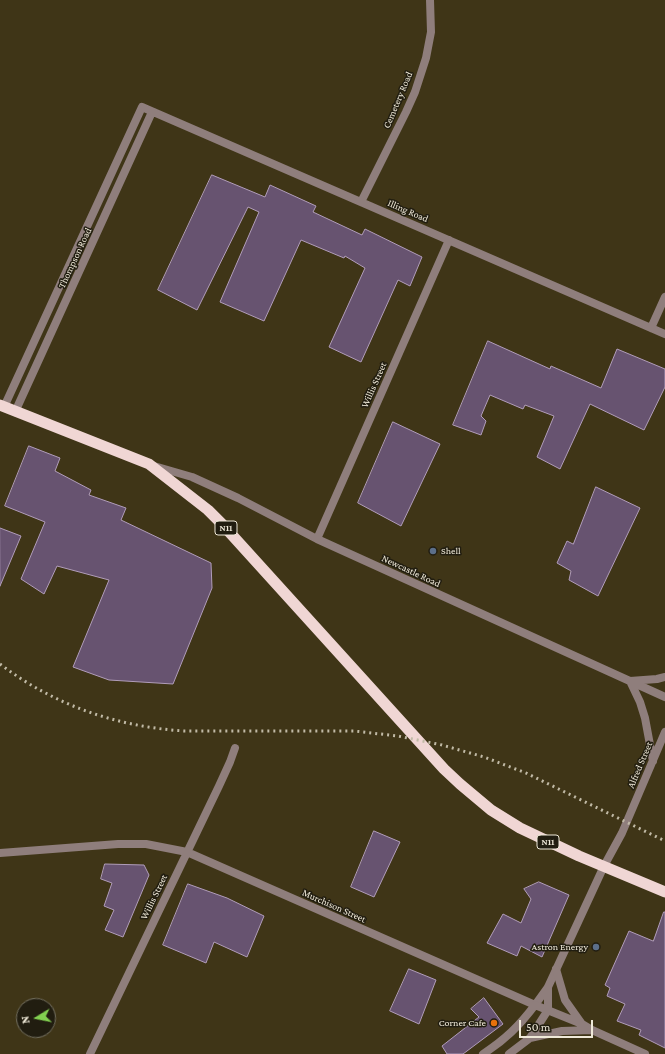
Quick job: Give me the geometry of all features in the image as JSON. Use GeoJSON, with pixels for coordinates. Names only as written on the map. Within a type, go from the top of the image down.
{"type":"FeatureCollection","features":[{"type":"Feature","properties":{"kind":"highway","name":"N11"},"geometry":{"type":"LineString","coordinates":[[2,406],[149,464],[208,510],[222,524],[444,769],[490,810],[520,828],[665,892]]}},
{"type":"Feature","properties":{"kind":"street","name":"Cemetery Road"},"geometry":{"type":"LineString","coordinates":[[361,202],[406,112],[426,58],[431,32],[430,0]]}},
{"type":"Feature","properties":{"kind":"street","name":"Illing Road"},"geometry":{"type":"LineString","coordinates":[[142,107],[665,334]]}},
{"type":"Feature","properties":{"kind":"street","name":"Thompson Road"},"geometry":{"type":"LineString","coordinates":[[2,406],[142,107]]}},
{"type":"Feature","properties":{"kind":"street","name":"Thompson Road"},"geometry":{"type":"LineString","coordinates":[[15,412],[152,112]]}},
{"type":"Feature","properties":{"kind":"street","name":"Willis Street"},"geometry":{"type":"LineString","coordinates":[[317,539],[449,240]]}},
{"type":"Feature","properties":{"kind":"street"},"geometry":{"type":"LineString","coordinates":[[652,328],[665,297]]}},
{"type":"Feature","properties":{"kind":"street","name":"Newcastle Road"},"geometry":{"type":"LineString","coordinates":[[149,464],[192,477],[238,498],[317,539],[665,697]]}},
{"type":"Feature","properties":{"kind":"street"},"geometry":{"type":"LineString","coordinates":[[653,761],[645,718],[640,702],[630,681],[665,677]]}},
{"type":"Feature","properties":{"kind":"street","name":"Alfred Street"},"geometry":{"type":"LineString","coordinates":[[548,987],[604,866],[622,833],[665,732]]}},
{"type":"Feature","properties":{"kind":"street","name":"Willis Street"},"geometry":{"type":"LineString","coordinates":[[90,1054],[230,762],[235,748]]}},
{"type":"Feature","properties":{"kind":"street","name":"Murchison Street"},"geometry":{"type":"LineString","coordinates":[[0,853],[118,844],[146,844],[187,852],[535,1005],[582,1024],[645,1054]]}},
{"type":"Feature","properties":{"kind":"street"},"geometry":{"type":"LineString","coordinates":[[556,969],[565,1000],[582,1024]]}},
{"type":"Feature","properties":{"kind":"street"},"geometry":{"type":"LineString","coordinates":[[483,1054],[503,1041],[520,1024],[548,987]]}},
{"type":"Feature","properties":{"kind":"street"},"geometry":{"type":"LineString","coordinates":[[509,1054],[530,1038],[548,1010],[548,987]]}},
{"type":"Feature","properties":{"kind":"street"},"geometry":{"type":"LineString","coordinates":[[530,1038],[562,1031],[592,1030]]}},
{"type":"Feature","properties":{"kind":"building"},"geometry":{"type":"Polygon","coordinates":[[[212,175],[265,197],[270,185],[316,206],[313,212],[362,235],[365,229],[422,257],[410,286],[398,280],[361,362],[329,347],[365,268],[345,256],[344,258],[301,240],[264,321],[220,302],[259,212],[248,207],[197,310],[158,290],[212,175]]]}},
{"type":"Feature","properties":{"kind":"building"},"geometry":{"type":"Polygon","coordinates":[[[488,341],[550,369],[551,366],[601,388],[617,349],[665,369],[665,387],[644,430],[590,404],[560,469],[537,457],[554,416],[525,405],[523,409],[490,395],[481,416],[486,421],[481,435],[453,425],[488,341]]]}},
{"type":"Feature","properties":{"kind":"building"},"geometry":{"type":"Polygon","coordinates":[[[393,422],[440,444],[401,526],[358,503],[393,422]]]}},
{"type":"Feature","properties":{"kind":"building"},"geometry":{"type":"Polygon","coordinates":[[[29,446],[60,458],[55,471],[91,490],[89,495],[126,508],[121,520],[211,563],[212,588],[173,684],[109,680],[73,667],[109,580],[57,566],[44,594],[21,579],[45,522],[5,506],[29,446]]]}},
{"type":"Feature","properties":{"kind":"building"},"geometry":{"type":"Polygon","coordinates":[[[596,487],[640,508],[598,596],[569,580],[571,571],[557,563],[567,541],[573,544],[596,487]]]}},
{"type":"Feature","properties":{"kind":"building"},"geometry":{"type":"Polygon","coordinates":[[[0,528],[21,536],[0,586],[0,528]]]}},
{"type":"Feature","properties":{"kind":"building"},"geometry":{"type":"Polygon","coordinates":[[[374,831],[400,842],[374,897],[351,887],[374,831]]]}},
{"type":"Feature","properties":{"kind":"building"},"geometry":{"type":"Polygon","coordinates":[[[105,864],[144,865],[149,875],[123,937],[105,930],[114,910],[104,906],[112,883],[101,879],[105,864]]]}},
{"type":"Feature","properties":{"kind":"building"},"geometry":{"type":"Polygon","coordinates":[[[539,882],[569,895],[542,957],[521,946],[517,956],[487,943],[503,914],[521,923],[531,899],[524,889],[539,882]]]}},
{"type":"Feature","properties":{"kind":"building"},"geometry":{"type":"Polygon","coordinates":[[[188,884],[227,898],[264,916],[247,957],[214,942],[206,963],[163,945],[188,884]]]}},
{"type":"Feature","properties":{"kind":"building"},"geometry":{"type":"Polygon","coordinates":[[[664,912],[665,1048],[639,1035],[641,1030],[617,1021],[625,1004],[607,996],[610,988],[605,985],[629,931],[653,941],[664,912]]]}},
{"type":"Feature","properties":{"kind":"building"},"geometry":{"type":"Polygon","coordinates":[[[409,969],[436,980],[419,1024],[390,1011],[409,969]]]}},
{"type":"Feature","properties":{"kind":"building"},"geometry":{"type":"Polygon","coordinates":[[[484,998],[503,1024],[463,1054],[447,1054],[442,1046],[479,1017],[471,1009],[484,998]]]}},
{"type":"Feature","properties":{"kind":"railway"},"geometry":{"type":"LineString","coordinates":[[0,664],[42,691],[64,702],[111,719],[135,725],[185,731],[354,731],[398,736],[442,745],[484,757],[526,773],[665,841]]}},
{"type":"Feature","properties":{"kind":"place","name":"Shell"},"geometry":{"type":"Point","coordinates":[433,551]}},
{"type":"Feature","properties":{"kind":"place","name":"Astron Energy"},"geometry":{"type":"Point","coordinates":[596,947]}},
{"type":"Feature","properties":{"kind":"place","name":"Corner Cafe"},"geometry":{"type":"Point","coordinates":[494,1023]}}]}
